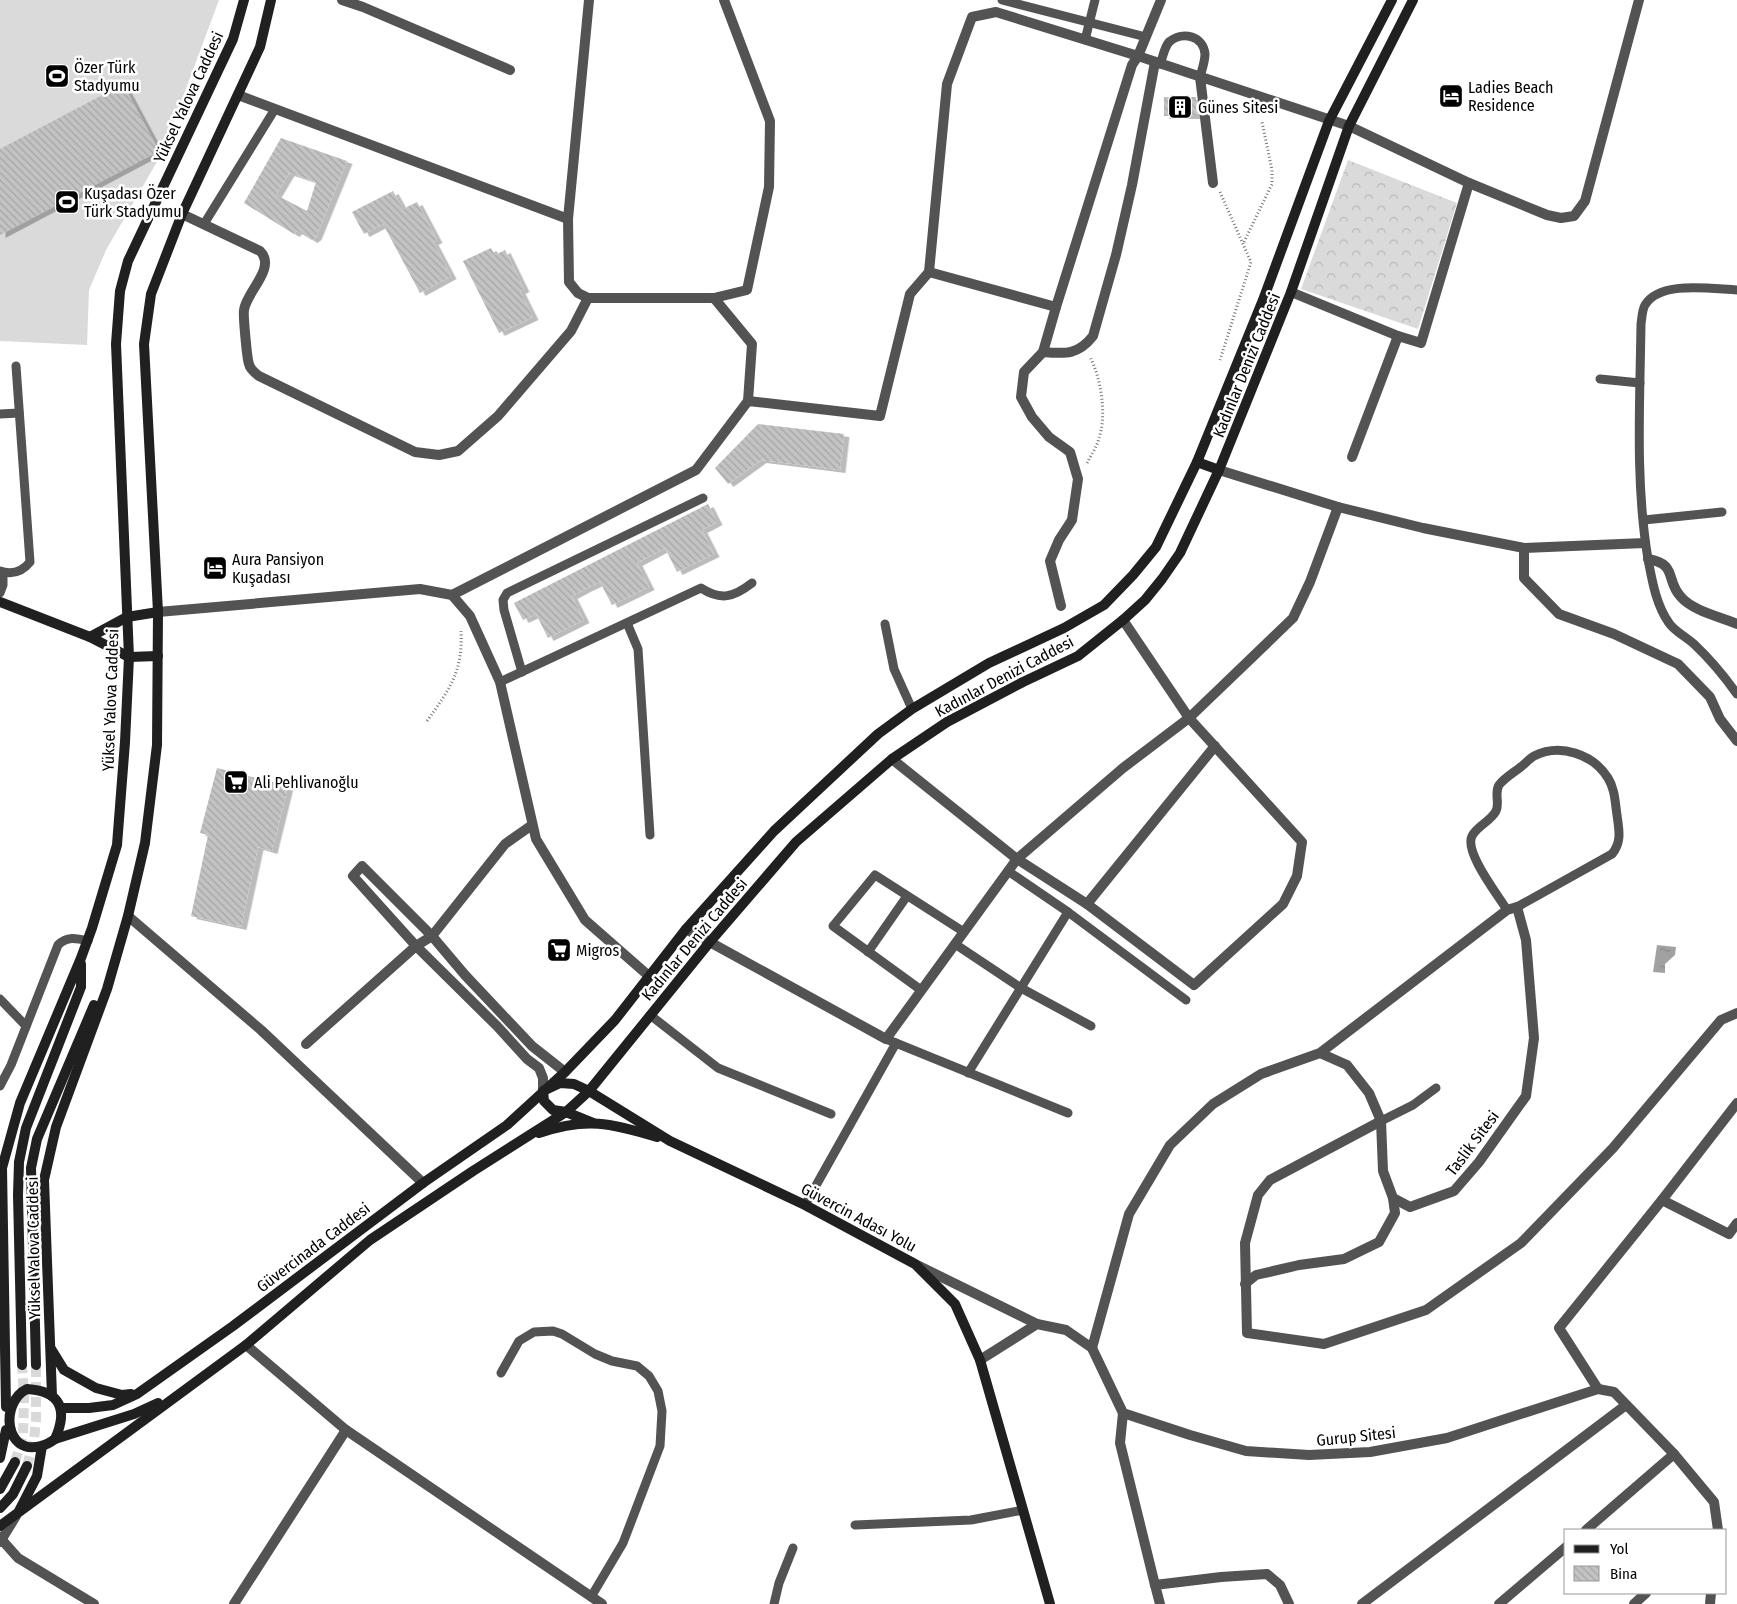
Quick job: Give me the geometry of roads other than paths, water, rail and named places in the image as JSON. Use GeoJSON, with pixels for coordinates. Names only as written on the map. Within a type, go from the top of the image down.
{"type":"FeatureCollection","features":[{"type":"Feature","properties":{"kind":"main road","name":"Yüksel Yalova Caddesi"},"geometry":{"type":"LineString","coordinates":[[6,1407],[2,1168],[20,1103],[82,958],[117,844],[125,742],[128,657],[116,344],[120,291],[128,261],[232,39],[244,0]]}},
{"type":"Feature","properties":{"kind":"main road","name":"Yüksel Yalova Caddesi"},"geometry":{"type":"LineString","coordinates":[[52,1396],[44,1180],[56,1127],[107,989],[128,916],[145,843],[157,745],[158,612],[144,344],[151,294],[182,214],[260,47],[271,0]]}},
{"type":"Feature","properties":{"kind":"main road","name":"Kadınlar Denizi Caddesi"},"geometry":{"type":"LineString","coordinates":[[565,1072],[615,1020],[686,929],[774,831],[878,734],[912,709],[989,663],[1064,628],[1104,605],[1133,575],[1156,547],[1197,462],[1264,300],[1329,121],[1392,0]]}},
{"type":"Feature","properties":{"kind":"main road","name":"Kadınlar Denizi Caddesi"},"geometry":{"type":"LineString","coordinates":[[523,1139],[566,1112],[589,1091],[709,943],[796,842],[892,759],[948,722],[1023,682],[1078,656],[1145,600],[1180,553],[1219,470],[1291,292],[1349,126],[1413,0]]}},
{"type":"Feature","properties":{"kind":"main road"},"geometry":{"type":"LineString","coordinates":[[1197,462],[1219,470]]}},
{"type":"Feature","properties":{"kind":"main road"},"geometry":{"type":"LineString","coordinates":[[0,602],[90,637],[128,657],[158,656]]}},
{"type":"Feature","properties":{"kind":"main road"},"geometry":{"type":"LineString","coordinates":[[90,637],[127,617],[158,612]]}},
{"type":"Feature","properties":{"kind":"main road"},"geometry":{"type":"LineString","coordinates":[[36,1364],[31,1168],[37,1139],[118,949]]}},
{"type":"Feature","properties":{"kind":"main road"},"geometry":{"type":"LineString","coordinates":[[22,1365],[19,1162],[26,1128],[81,988],[82,958]]}},
{"type":"Feature","properties":{"kind":"main road"},"geometry":{"type":"LineString","coordinates":[[565,1072],[589,1091]]}},
{"type":"Feature","properties":{"kind":"main road","name":"Güvercinada Caddesi"},"geometry":{"type":"LineString","coordinates":[[61,1408],[89,1408],[113,1405],[137,1394],[233,1326],[423,1183],[507,1124],[565,1072]]}},
{"type":"Feature","properties":{"kind":"main road"},"geometry":{"type":"LineString","coordinates":[[589,1091],[574,1084],[560,1083],[544,1091],[544,1101],[553,1110],[566,1112],[592,1122]]}},
{"type":"Feature","properties":{"kind":"main road","name":"Güvercin Adası Yolu"},"geometry":{"type":"LineString","coordinates":[[589,1091],[670,1141],[805,1205],[915,1264],[955,1304],[980,1360],[1050,1604]]}},
{"type":"Feature","properties":{"kind":"main road","name":"Güvercin Adası Yolu"},"geometry":{"type":"LineString","coordinates":[[523,1139],[554,1128],[592,1122],[624,1127],[670,1141]]}},
{"type":"Feature","properties":{"kind":"main road","name":"Güvercinada Caddesi"},"geometry":{"type":"LineString","coordinates":[[0,1526],[246,1345],[370,1240],[523,1139]]}},
{"type":"Feature","properties":{"kind":"main road"},"geometry":{"type":"LineString","coordinates":[[50,1347],[64,1370],[96,1388],[122,1395],[137,1394]]}},
{"type":"Feature","properties":{"kind":"main road"},"geometry":{"type":"LineString","coordinates":[[0,1458],[6,1430],[6,1407],[11,1398],[27,1389],[42,1390],[52,1396],[61,1408],[60,1429],[55,1439]]}},
{"type":"Feature","properties":{"kind":"main road"},"geometry":{"type":"LineString","coordinates":[[6,1430],[14,1441],[26,1446],[42,1446],[55,1439],[134,1414],[177,1394]]}},
{"type":"Feature","properties":{"kind":"main road"},"geometry":{"type":"LineString","coordinates":[[16,1516],[37,1476],[42,1446]]}},
{"type":"Feature","properties":{"kind":"main road"},"geometry":{"type":"LineString","coordinates":[[0,1489],[15,1462]]}},
{"type":"Feature","properties":{"kind":"main road"},"geometry":{"type":"LineString","coordinates":[[0,1508],[13,1494],[27,1466]]}},
{"type":"Feature","properties":{"kind":"street"},"geometry":{"type":"LineString","coordinates":[[342,0],[365,4],[510,70]]}},
{"type":"Feature","properties":{"kind":"street"},"geometry":{"type":"LineString","coordinates":[[589,0],[568,219],[569,282],[578,292],[588,298],[714,298],[747,290],[769,187],[770,121],[724,0]]}},
{"type":"Feature","properties":{"kind":"street"},"geometry":{"type":"LineString","coordinates":[[1061,606],[1050,561],[1059,540],[1072,520],[1078,479],[1070,452],[1049,437],[1032,417],[1021,397],[1024,372],[1043,352],[1115,115],[1132,65],[1138,56],[1161,0]]}},
{"type":"Feature","properties":{"kind":"street"},"geometry":{"type":"LineString","coordinates":[[748,401],[880,416],[910,294],[929,272],[947,84],[972,17],[996,12],[1138,56],[1329,121],[1349,126],[1470,183],[1547,215],[1561,218],[1574,216],[1585,201],[1639,0]]}},
{"type":"Feature","properties":{"kind":"street"},"geometry":{"type":"LineString","coordinates":[[1043,352],[1064,353],[1084,347],[1093,336],[1116,254],[1157,63]]}},
{"type":"Feature","properties":{"kind":"street"},"geometry":{"type":"LineString","coordinates":[[1200,77],[1214,183]]}},
{"type":"Feature","properties":{"kind":"street"},"geometry":{"type":"LineString","coordinates":[[238,95],[568,219]]}},
{"type":"Feature","properties":{"kind":"street"},"geometry":{"type":"LineString","coordinates":[[1291,292],[1398,336],[1421,343],[1470,183]]}},
{"type":"Feature","properties":{"kind":"street"},"geometry":{"type":"LineString","coordinates":[[182,214],[260,251],[266,258],[265,267],[244,309],[249,365],[258,376],[415,452],[427,455],[439,455],[458,451],[498,416],[571,331],[588,298]]}},
{"type":"Feature","properties":{"kind":"street"},"geometry":{"type":"LineString","coordinates":[[929,272],[1056,307]]}},
{"type":"Feature","properties":{"kind":"street"},"geometry":{"type":"LineString","coordinates":[[158,612],[420,589],[452,595],[696,470],[748,401],[752,344],[714,298]]}},
{"type":"Feature","properties":{"kind":"street"},"geometry":{"type":"LineString","coordinates":[[1352,458],[1398,336]]}},
{"type":"Feature","properties":{"kind":"street"},"geometry":{"type":"LineString","coordinates":[[1219,470],[1338,507],[1423,528],[1524,548],[1645,543]]}},
{"type":"Feature","properties":{"kind":"street"},"geometry":{"type":"LineString","coordinates":[[686,929],[891,1041],[921,990],[1017,859],[1123,768],[1189,718],[1293,618],[1310,582],[1338,507]]}},
{"type":"Feature","properties":{"kind":"street"},"geometry":{"type":"LineString","coordinates":[[1524,548],[1524,578],[1559,614],[1614,634],[1678,664],[1710,697],[1720,720],[1737,742]]}},
{"type":"Feature","properties":{"kind":"street"},"geometry":{"type":"LineString","coordinates":[[1648,559],[1660,561],[1667,567],[1673,585],[1680,597],[1687,603],[1737,624]]}},
{"type":"Feature","properties":{"kind":"street"},"geometry":{"type":"LineString","coordinates":[[452,595],[470,616],[500,682],[536,839],[585,920],[650,977]]}},
{"type":"Feature","properties":{"kind":"street"},"geometry":{"type":"LineString","coordinates":[[892,759],[1017,859],[1087,904],[1194,985],[1284,904],[1297,876],[1302,842],[1189,718],[1123,620]]}},
{"type":"Feature","properties":{"kind":"street"},"geometry":{"type":"LineString","coordinates":[[1087,904],[1215,746]]}},
{"type":"Feature","properties":{"kind":"street"},"geometry":{"type":"LineString","coordinates":[[306,1044],[416,946],[432,936],[505,844],[532,826]]}},
{"type":"Feature","properties":{"kind":"street"},"geometry":{"type":"LineString","coordinates":[[544,1091],[543,1078],[539,1068],[527,1059],[497,1026],[416,946],[352,876],[362,866],[432,936],[465,975],[532,1046],[565,1072]]}},
{"type":"Feature","properties":{"kind":"street"},"geometry":{"type":"LineString","coordinates":[[1092,1348],[1129,1214],[1170,1145],[1213,1104],[1261,1074],[1320,1053],[1512,909]]}},
{"type":"Feature","properties":{"kind":"street","name":"Taslik Sitesi"},"geometry":{"type":"LineString","coordinates":[[1393,1198],[1410,1207],[1454,1191],[1479,1162],[1526,1096],[1534,1038],[1526,940],[1512,909]]}},
{"type":"Feature","properties":{"kind":"street"},"geometry":{"type":"LineString","coordinates":[[128,916],[261,1030],[423,1183]]}},
{"type":"Feature","properties":{"kind":"street"},"geometry":{"type":"LineString","coordinates":[[1381,1121],[1270,1180],[1258,1195],[1245,1243],[1246,1333],[1324,1344],[1426,1310],[1520,1243],[1613,1148],[1721,1020],[1737,1013]]}},
{"type":"Feature","properties":{"kind":"street"},"geometry":{"type":"LineString","coordinates":[[1245,1284],[1256,1275],[1299,1264],[1344,1258],[1378,1242],[1395,1213],[1393,1198],[1384,1171],[1381,1121],[1369,1092],[1347,1065],[1320,1053]]}},
{"type":"Feature","properties":{"kind":"street"},"geometry":{"type":"LineString","coordinates":[[1717,1529],[1714,1502],[1674,1454],[1614,1392],[1598,1389],[1559,1328],[1737,1103]]}},
{"type":"Feature","properties":{"kind":"street"},"geometry":{"type":"LineString","coordinates":[[1662,1200],[1729,1234],[1737,1223]]}},
{"type":"Feature","properties":{"kind":"street"},"geometry":{"type":"LineString","coordinates":[[915,1264],[1037,1324],[1066,1330],[1092,1348],[1123,1413],[1120,1443],[1160,1604]]}},
{"type":"Feature","properties":{"kind":"street"},"geometry":{"type":"LineString","coordinates":[[980,1360],[1037,1324]]}},
{"type":"Feature","properties":{"kind":"street"},"geometry":{"type":"LineString","coordinates":[[246,1345],[346,1430],[602,1604]]}},
{"type":"Feature","properties":{"kind":"street","name":"Gurup Sitesi"},"geometry":{"type":"LineString","coordinates":[[1123,1413],[1246,1451],[1309,1455],[1370,1452],[1447,1438],[1598,1389]]}},
{"type":"Feature","properties":{"kind":"street"},"geometry":{"type":"LineString","coordinates":[[1362,1604],[1626,1405]]}},
{"type":"Feature","properties":{"kind":"street"},"geometry":{"type":"LineString","coordinates":[[234,1604],[346,1430]]}},
{"type":"Feature","properties":{"kind":"street"},"geometry":{"type":"LineString","coordinates":[[1587,1529],[1674,1454]]}},
{"type":"Feature","properties":{"kind":"street"},"geometry":{"type":"LineString","coordinates":[[16,1516],[1,1541],[18,1558],[94,1604]]}},
{"type":"Feature","properties":{"kind":"street"},"geometry":{"type":"LineString","coordinates":[[1499,1604],[1564,1549]]}},
{"type":"Feature","properties":{"kind":"street"},"geometry":{"type":"LineString","coordinates":[[1155,1585],[1221,1577],[1267,1574],[1280,1585],[1289,1604]]}},
{"type":"Feature","properties":{"kind":"street"},"geometry":{"type":"LineString","coordinates":[[1634,1604],[1645,1594]]}},
{"type":"Feature","properties":{"kind":"lane"},"geometry":{"type":"LineString","coordinates":[[1002,0],[1032,4],[1146,37]]}},
{"type":"Feature","properties":{"kind":"lane"},"geometry":{"type":"LineString","coordinates":[[1085,40],[1095,0]]}},
{"type":"Feature","properties":{"kind":"lane"},"geometry":{"type":"LineString","coordinates":[[1026,22],[1032,4]]}},
{"type":"Feature","properties":{"kind":"lane"},"geometry":{"type":"LineString","coordinates":[[1157,63],[1170,41],[1182,36],[1192,36],[1198,40],[1204,50],[1205,56],[1200,77]]}},
{"type":"Feature","properties":{"kind":"lane"},"geometry":{"type":"LineString","coordinates":[[204,224],[275,110]]}},
{"type":"Feature","properties":{"kind":"lane"},"geometry":{"type":"LineString","coordinates":[[1737,290],[1673,289],[1658,293],[1650,298],[1644,306],[1640,383],[1640,473],[1645,543],[1658,601],[1669,624],[1694,644],[1720,670],[1737,694]]}},
{"type":"Feature","properties":{"kind":"lane"},"geometry":{"type":"LineString","coordinates":[[0,593],[3,585],[1,572],[19,571],[30,562],[16,366]]}},
{"type":"Feature","properties":{"kind":"lane"},"geometry":{"type":"LineString","coordinates":[[1600,379],[1640,383]]}},
{"type":"Feature","properties":{"kind":"lane"},"geometry":{"type":"LineString","coordinates":[[0,414],[19,413]]}},
{"type":"Feature","properties":{"kind":"lane"},"geometry":{"type":"LineString","coordinates":[[522,672],[504,610],[503,600],[507,593],[703,498]]}},
{"type":"Feature","properties":{"kind":"lane"},"geometry":{"type":"LineString","coordinates":[[1644,520],[1722,512]]}},
{"type":"Feature","properties":{"kind":"lane"},"geometry":{"type":"LineString","coordinates":[[500,682],[701,588],[714,595],[728,596],[740,592],[752,583]]}},
{"type":"Feature","properties":{"kind":"lane"},"geometry":{"type":"LineString","coordinates":[[627,623],[638,649],[650,835]]}},
{"type":"Feature","properties":{"kind":"lane"},"geometry":{"type":"LineString","coordinates":[[885,624],[894,669],[912,709]]}},
{"type":"Feature","properties":{"kind":"lane"},"geometry":{"type":"LineString","coordinates":[[1554,750],[1563,750],[1581,755],[1600,768],[1608,778],[1613,789],[1620,834],[1618,845],[1612,854],[1512,909],[1475,858],[1471,846],[1473,835],[1495,814],[1499,785],[1534,756],[1554,750]]}},
{"type":"Feature","properties":{"kind":"lane"},"geometry":{"type":"LineString","coordinates":[[1008,871],[1068,912],[1186,1000]]}},
{"type":"Feature","properties":{"kind":"lane"},"geometry":{"type":"LineString","coordinates":[[921,990],[833,926],[875,876],[964,932]]}},
{"type":"Feature","properties":{"kind":"lane"},"geometry":{"type":"LineString","coordinates":[[868,952],[907,896]]}},
{"type":"Feature","properties":{"kind":"lane"},"geometry":{"type":"LineString","coordinates":[[968,1073],[1068,912]]}},
{"type":"Feature","properties":{"kind":"lane"},"geometry":{"type":"LineString","coordinates":[[0,1086],[11,1065],[58,945],[67,938],[88,940]]}},
{"type":"Feature","properties":{"kind":"lane"},"geometry":{"type":"LineString","coordinates":[[955,944],[1021,988],[1091,1026]]}},
{"type":"Feature","properties":{"kind":"lane"},"geometry":{"type":"LineString","coordinates":[[0,1000],[26,1026]]}},
{"type":"Feature","properties":{"kind":"lane"},"geometry":{"type":"LineString","coordinates":[[650,1015],[718,1068],[831,1114]]}},
{"type":"Feature","properties":{"kind":"lane"},"geometry":{"type":"LineString","coordinates":[[805,1205],[891,1041],[1068,1113]]}},
{"type":"Feature","properties":{"kind":"lane"},"geometry":{"type":"LineString","coordinates":[[1381,1121],[1413,1105],[1436,1088]]}},
{"type":"Feature","properties":{"kind":"lane"},"geometry":{"type":"LineString","coordinates":[[501,1373],[520,1341],[534,1332],[553,1331],[562,1334],[595,1354],[612,1361],[636,1366],[649,1376],[658,1392],[662,1411],[660,1446],[624,1542],[591,1597]]}},
{"type":"Feature","properties":{"kind":"lane"},"geometry":{"type":"LineString","coordinates":[[855,1525],[971,1520],[1023,1510]]}},
{"type":"Feature","properties":{"kind":"lane"},"geometry":{"type":"LineString","coordinates":[[774,1604],[779,1583],[793,1548]]}},
{"type":"Feature","properties":{"kind":"water"},"geometry":{"type":"Polygon","coordinates":[[[1657,945],[1676,947],[1675,955],[1665,964],[1665,973],[1653,972],[1657,945]]]}},
{"type":"Feature","properties":{"kind":"tunnel"},"geometry":{"type":"LineString","coordinates":[[15,1462],[23,1435],[24,1398],[22,1365]]}},
{"type":"Feature","properties":{"kind":"tunnel"},"geometry":{"type":"LineString","coordinates":[[27,1466],[34,1440],[36,1420],[36,1365]]}},
{"type":"Feature","properties":{"kind":"place","name":"Özer Türk Stadyumu"},"geometry":{"type":"Point","coordinates":[57,76]}},
{"type":"Feature","properties":{"kind":"place","name":"Ladies Beach Residence"},"geometry":{"type":"Point","coordinates":[1451,96]}},
{"type":"Feature","properties":{"kind":"place","name":"Günes Sitesi"},"geometry":{"type":"Point","coordinates":[1180,107]}},
{"type":"Feature","properties":{"kind":"place","name":"Kuşadası Özer Türk Stadyumu"},"geometry":{"type":"Point","coordinates":[67,202]}},
{"type":"Feature","properties":{"kind":"place","name":"Aura Pansiyon Kuşadası"},"geometry":{"type":"Point","coordinates":[215,568]}},
{"type":"Feature","properties":{"kind":"place","name":"Ali Pehlivanoğlu"},"geometry":{"type":"Point","coordinates":[236,782]}},
{"type":"Feature","properties":{"kind":"place","name":"Migros"},"geometry":{"type":"Point","coordinates":[559,950]}}]}
